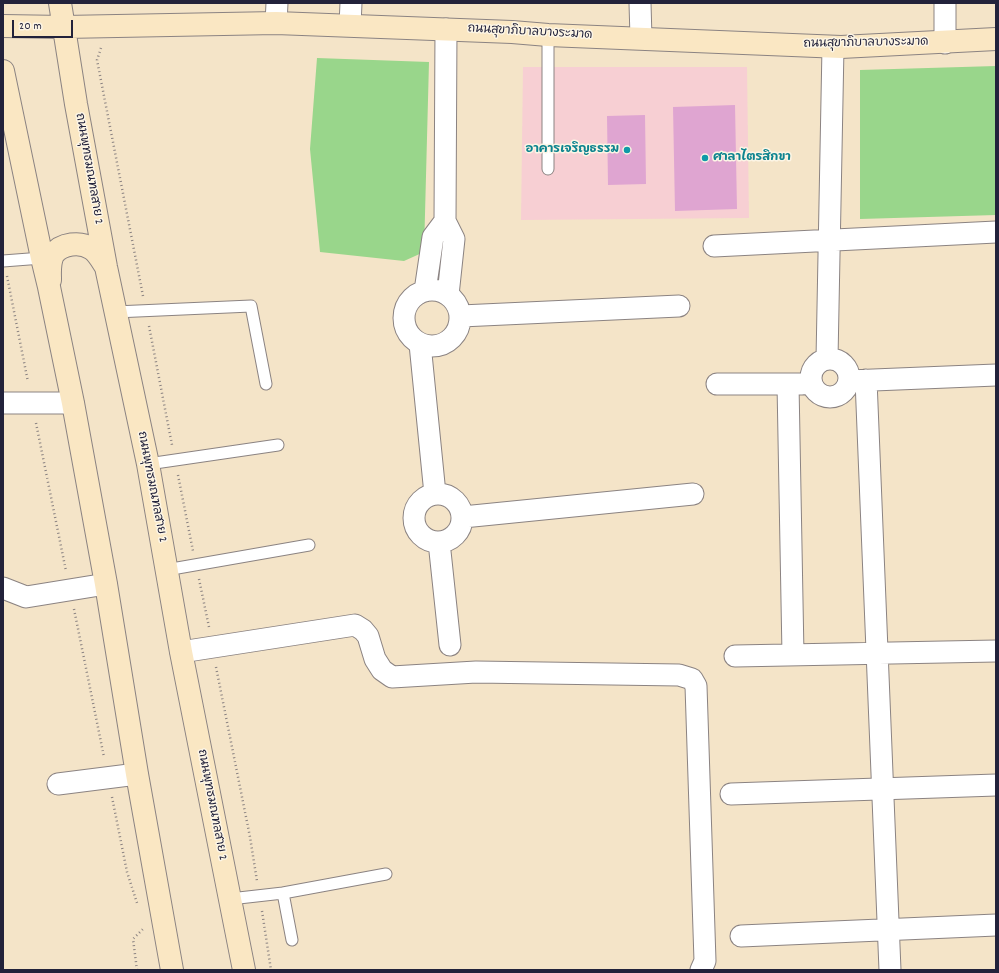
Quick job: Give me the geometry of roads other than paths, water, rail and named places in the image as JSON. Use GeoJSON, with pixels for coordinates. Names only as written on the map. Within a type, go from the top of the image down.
{"type":"FeatureCollection","features":[{"type":"Feature","properties":{"kind":"main road","name":"ถนนพุทธมณฑลสาย 2"},"geometry":{"type":"LineString","coordinates":[[60,3],[76,104],[106,267],[148,464],[181,652],[244,970]]}},
{"type":"Feature","properties":{"kind":"main road","name":"ถนนสุขาภิบาลบางระมาด"},"geometry":{"type":"LineString","coordinates":[[3,26],[64,27],[276,13],[350,26],[833,47],[996,39]]}},
{"type":"Feature","properties":{"kind":"main road"},"geometry":{"type":"LineString","coordinates":[[3,71],[42,258],[50,287],[73,403],[106,584],[137,774],[172,970]]}},
{"type":"Feature","properties":{"kind":"main road"},"geometry":{"type":"LineString","coordinates":[[50,287],[50,264],[54,254],[62,248],[73,244],[84,244],[94,250],[106,267]]}},
{"type":"Feature","properties":{"kind":"street"},"geometry":{"type":"LineString","coordinates":[[350,26],[351,3]]}},
{"type":"Feature","properties":{"kind":"street"},"geometry":{"type":"LineString","coordinates":[[640,3],[641,38]]}},
{"type":"Feature","properties":{"kind":"street"},"geometry":{"type":"LineString","coordinates":[[945,3],[945,42]]}},
{"type":"Feature","properties":{"kind":"street"},"geometry":{"type":"LineString","coordinates":[[446,29],[445,221],[454,239],[448,295]]}},
{"type":"Feature","properties":{"kind":"street"},"geometry":{"type":"LineString","coordinates":[[826,359],[833,47]]}},
{"type":"Feature","properties":{"kind":"street"},"geometry":{"type":"LineString","coordinates":[[425,291],[433,237],[445,221]]}},
{"type":"Feature","properties":{"kind":"street"},"geometry":{"type":"LineString","coordinates":[[714,246],[996,232]]}},
{"type":"Feature","properties":{"kind":"street"},"geometry":{"type":"LineString","coordinates":[[437,290],[448,295],[457,304],[461,316],[460,325],[456,334],[449,341],[440,345],[430,346],[420,344],[413,339],[405,324],[404,316],[410,300],[425,291],[437,290]]}},
{"type":"Feature","properties":{"kind":"street"},"geometry":{"type":"LineString","coordinates":[[461,316],[679,306]]}},
{"type":"Feature","properties":{"kind":"street"},"geometry":{"type":"LineString","coordinates":[[420,344],[435,494]]}},
{"type":"Feature","properties":{"kind":"street"},"geometry":{"type":"LineString","coordinates":[[858,380],[843,392],[832,396],[820,394],[814,390],[811,384],[812,371],[815,365],[820,361],[833,358],[843,364],[849,375],[858,380],[996,375]]}},
{"type":"Feature","properties":{"kind":"street"},"geometry":{"type":"LineString","coordinates":[[858,380],[878,653],[890,970]]}},
{"type":"Feature","properties":{"kind":"street"},"geometry":{"type":"LineString","coordinates":[[717,384],[811,384]]}},
{"type":"Feature","properties":{"kind":"street"},"geometry":{"type":"LineString","coordinates":[[788,384],[793,655]]}},
{"type":"Feature","properties":{"kind":"street"},"geometry":{"type":"LineString","coordinates":[[3,403],[73,403]]}},
{"type":"Feature","properties":{"kind":"street"},"geometry":{"type":"LineString","coordinates":[[435,494],[443,494],[457,502],[463,517],[461,526],[456,534],[449,539],[439,542],[430,540],[423,536],[417,528],[414,520],[415,511],[420,503],[426,497],[435,494]]}},
{"type":"Feature","properties":{"kind":"street"},"geometry":{"type":"LineString","coordinates":[[463,517],[693,494]]}},
{"type":"Feature","properties":{"kind":"street"},"geometry":{"type":"LineString","coordinates":[[439,542],[450,645]]}},
{"type":"Feature","properties":{"kind":"street"},"geometry":{"type":"LineString","coordinates":[[3,588],[26,597],[106,584]]}},
{"type":"Feature","properties":{"kind":"street"},"geometry":{"type":"LineString","coordinates":[[181,652],[355,626],[363,630],[368,636],[375,659],[382,670],[392,677],[476,672],[679,675],[692,679],[696,686],[704,961],[701,970]]}},
{"type":"Feature","properties":{"kind":"street"},"geometry":{"type":"LineString","coordinates":[[735,656],[996,651]]}},
{"type":"Feature","properties":{"kind":"street"},"geometry":{"type":"LineString","coordinates":[[58,784],[137,774]]}},
{"type":"Feature","properties":{"kind":"street"},"geometry":{"type":"LineString","coordinates":[[731,794],[996,786]]}},
{"type":"Feature","properties":{"kind":"street"},"geometry":{"type":"LineString","coordinates":[[741,936],[996,925]]}},
{"type":"Feature","properties":{"kind":"lane"},"geometry":{"type":"LineString","coordinates":[[548,35],[548,169]]}},
{"type":"Feature","properties":{"kind":"lane"},"geometry":{"type":"LineString","coordinates":[[3,261],[42,258]]}},
{"type":"Feature","properties":{"kind":"lane"},"geometry":{"type":"LineString","coordinates":[[115,312],[251,306],[266,384]]}},
{"type":"Feature","properties":{"kind":"lane"},"geometry":{"type":"LineString","coordinates":[[148,464],[278,445]]}},
{"type":"Feature","properties":{"kind":"lane"},"geometry":{"type":"LineString","coordinates":[[166,570],[309,545]]}},
{"type":"Feature","properties":{"kind":"lane"},"geometry":{"type":"LineString","coordinates":[[230,899],[283,893],[386,874]]}},
{"type":"Feature","properties":{"kind":"lane"},"geometry":{"type":"LineString","coordinates":[[283,893],[292,940]]}},
{"type":"Feature","properties":{"kind":"place","name":"อาคารเจริญธรรม"},"geometry":{"type":"Point","coordinates":[627,150]}},
{"type":"Feature","properties":{"kind":"place","name":"ศาลาไตรสิกขา"},"geometry":{"type":"Point","coordinates":[705,158]}}]}
